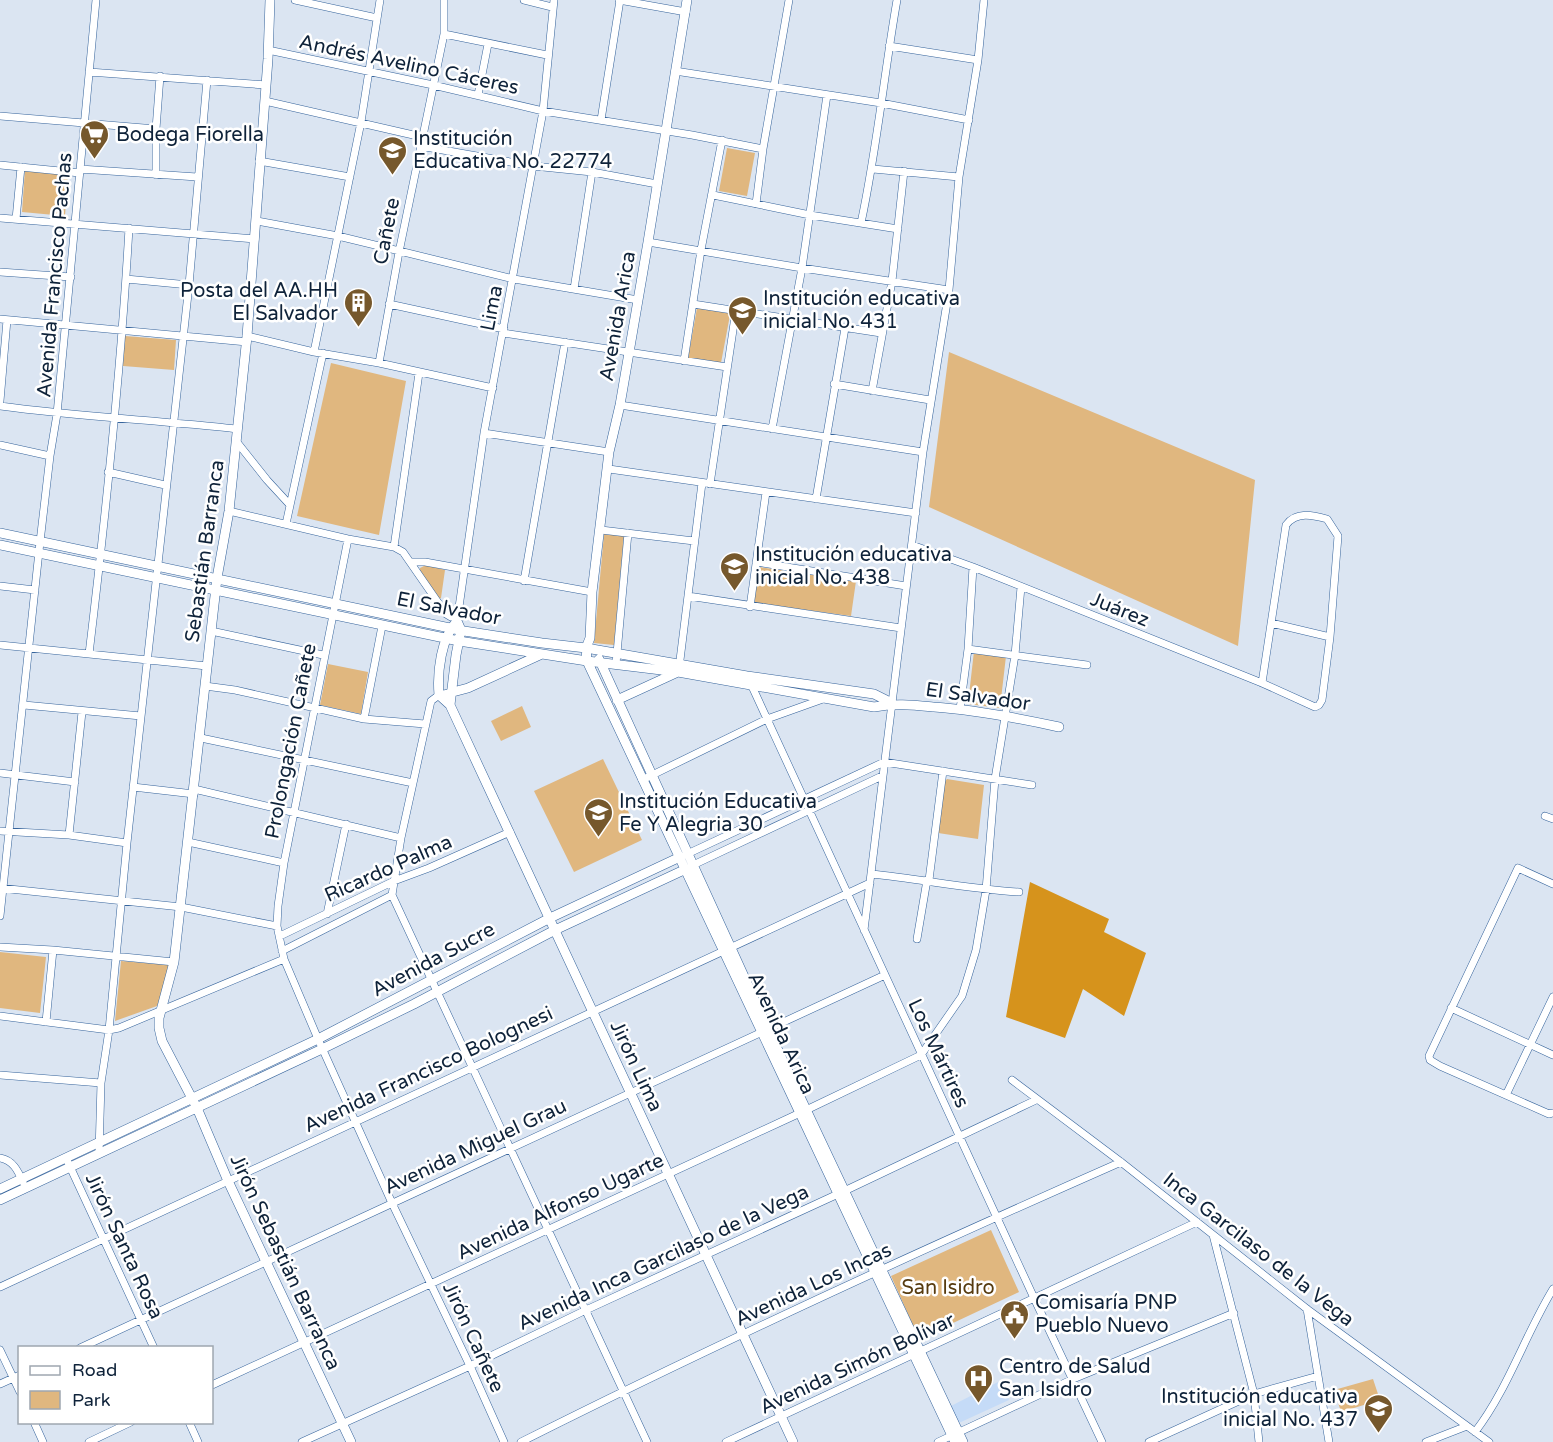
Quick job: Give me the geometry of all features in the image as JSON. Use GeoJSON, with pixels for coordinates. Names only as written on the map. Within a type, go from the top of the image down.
{"type":"FeatureCollection","features":[{"type":"Feature","properties":{"kind":"street","name":"Avenida Francisco Pachas"},"geometry":{"type":"LineString","coordinates":[[0,916],[1,888],[10,831],[40,542],[57,414],[96,0]]}},
{"type":"Feature","properties":{"kind":"street","name":"Sebastián Barranca"},"geometry":{"type":"LineString","coordinates":[[192,1096],[162,1041],[159,1028],[160,1011],[174,962],[201,738],[217,578],[230,511],[257,221],[270,0]]}},
{"type":"Feature","properties":{"kind":"street"},"geometry":{"type":"LineString","coordinates":[[295,0],[377,18]]}},
{"type":"Feature","properties":{"kind":"street"},"geometry":{"type":"LineString","coordinates":[[314,352],[361,122],[380,0]]}},
{"type":"Feature","properties":{"kind":"street","name":"Cañete"},"geometry":{"type":"LineString","coordinates":[[379,363],[399,252],[444,34],[444,0]]}},
{"type":"Feature","properties":{"kind":"street"},"geometry":{"type":"LineString","coordinates":[[524,0],[553,3]]}},
{"type":"Feature","properties":{"kind":"street"},"geometry":{"type":"LineString","coordinates":[[601,120],[620,0],[686,12]]}},
{"type":"Feature","properties":{"kind":"street","name":"Avenida Arica"},"geometry":{"type":"LineString","coordinates":[[687,0],[620,405],[609,453],[609,469],[591,592],[587,661],[647,778],[956,1437],[963,1442]]}},
{"type":"Feature","properties":{"kind":"street"},"geometry":{"type":"LineString","coordinates":[[756,204],[763,149],[789,0]]}},
{"type":"Feature","properties":{"kind":"street"},"geometry":{"type":"LineString","coordinates":[[861,223],[873,169],[880,103],[897,0]]}},
{"type":"Feature","properties":{"kind":"street"},"geometry":{"type":"LineString","coordinates":[[864,930],[923,452],[949,290],[959,177],[978,60],[984,0]]}},
{"type":"Feature","properties":{"kind":"street","name":"Lima"},"geometry":{"type":"LineString","coordinates":[[457,624],[484,433],[543,111],[553,3]]}},
{"type":"Feature","properties":{"kind":"street"},"geometry":{"type":"LineString","coordinates":[[444,34],[548,55]]}},
{"type":"Feature","properties":{"kind":"street"},"geometry":{"type":"LineString","coordinates":[[478,95],[488,44]]}},
{"type":"Feature","properties":{"kind":"street"},"geometry":{"type":"LineString","coordinates":[[889,46],[978,60]]}},
{"type":"Feature","properties":{"kind":"street","name":"Andrés Avelino Cáceres"},"geometry":{"type":"LineString","coordinates":[[268,50],[368,70],[543,111],[722,140],[763,149]]}},
{"type":"Feature","properties":{"kind":"street"},"geometry":{"type":"LineString","coordinates":[[675,71],[880,103],[969,120]]}},
{"type":"Feature","properties":{"kind":"street"},"geometry":{"type":"LineString","coordinates":[[89,72],[266,85]]}},
{"type":"Feature","properties":{"kind":"street"},"geometry":{"type":"LineString","coordinates":[[156,175],[156,129],[160,76]]}},
{"type":"Feature","properties":{"kind":"street"},"geometry":{"type":"LineString","coordinates":[[99,1153],[101,1083],[109,1030],[146,661],[189,285],[207,80]]}},
{"type":"Feature","properties":{"kind":"street"},"geometry":{"type":"LineString","coordinates":[[772,429],[802,268],[826,95]]}},
{"type":"Feature","properties":{"kind":"street"},"geometry":{"type":"LineString","coordinates":[[265,101],[422,136]]}},
{"type":"Feature","properties":{"kind":"street"},"geometry":{"type":"LineString","coordinates":[[0,116],[156,129]]}},
{"type":"Feature","properties":{"kind":"street"},"geometry":{"type":"LineString","coordinates":[[202,134],[261,139]]}},
{"type":"Feature","properties":{"kind":"street"},"geometry":{"type":"LineString","coordinates":[[684,361],[701,250],[722,140]]}},
{"type":"Feature","properties":{"kind":"street"},"geometry":{"type":"LineString","coordinates":[[420,146],[533,166],[592,172],[657,184]]}},
{"type":"Feature","properties":{"kind":"street"},"geometry":{"type":"LineString","coordinates":[[260,161],[350,177]]}},
{"type":"Feature","properties":{"kind":"street"},"geometry":{"type":"LineString","coordinates":[[0,165],[197,177]]}},
{"type":"Feature","properties":{"kind":"street"},"geometry":{"type":"LineString","coordinates":[[16,219],[21,167]]}},
{"type":"Feature","properties":{"kind":"street"},"geometry":{"type":"LineString","coordinates":[[873,169],[959,177]]}},
{"type":"Feature","properties":{"kind":"street"},"geometry":{"type":"LineString","coordinates":[[872,391],[892,281],[904,171]]}},
{"type":"Feature","properties":{"kind":"street"},"geometry":{"type":"LineString","coordinates":[[574,289],[592,172]]}},
{"type":"Feature","properties":{"kind":"street"},"geometry":{"type":"LineString","coordinates":[[713,195],[810,215],[898,229]]}},
{"type":"Feature","properties":{"kind":"street"},"geometry":{"type":"LineString","coordinates":[[0,218],[255,239]]}},
{"type":"Feature","properties":{"kind":"street"},"geometry":{"type":"LineString","coordinates":[[257,221],[338,236],[514,279],[638,300]]}},
{"type":"Feature","properties":{"kind":"street"},"geometry":{"type":"LineString","coordinates":[[89,654],[108,472],[116,418],[129,228]]}},
{"type":"Feature","properties":{"kind":"street"},"geometry":{"type":"LineString","coordinates":[[648,242],[949,290]]}},
{"type":"Feature","properties":{"kind":"street"},"geometry":{"type":"LineString","coordinates":[[0,272],[71,277]]}},
{"type":"Feature","properties":{"kind":"street"},"geometry":{"type":"LineString","coordinates":[[126,279],[189,285]]}},
{"type":"Feature","properties":{"kind":"street"},"geometry":{"type":"LineString","coordinates":[[693,303],[881,333]]}},
{"type":"Feature","properties":{"kind":"street"},"geometry":{"type":"LineString","coordinates":[[389,304],[503,332],[727,367]]}},
{"type":"Feature","properties":{"kind":"street"},"geometry":{"type":"LineString","coordinates":[[617,700],[679,668],[694,542],[719,420],[736,310]]}},
{"type":"Feature","properties":{"kind":"street"},"geometry":{"type":"LineString","coordinates":[[0,401],[3,320],[121,331],[247,339],[379,363],[493,388]]}},
{"type":"Feature","properties":{"kind":"street"},"geometry":{"type":"LineString","coordinates":[[816,500],[845,328]]}},
{"type":"Feature","properties":{"kind":"street"},"geometry":{"type":"LineString","coordinates":[[524,582],[565,342]]}},
{"type":"Feature","properties":{"kind":"street"},"geometry":{"type":"LineString","coordinates":[[286,524],[323,353]]}},
{"type":"Feature","properties":{"kind":"street"},"geometry":{"type":"LineString","coordinates":[[394,547],[419,373]]}},
{"type":"Feature","properties":{"kind":"street"},"geometry":{"type":"LineString","coordinates":[[834,384],[930,400]]}},
{"type":"Feature","properties":{"kind":"street"},"geometry":{"type":"LineString","coordinates":[[620,405],[923,452]]}},
{"type":"Feature","properties":{"kind":"street"},"geometry":{"type":"LineString","coordinates":[[0,406],[57,414],[237,429]]}},
{"type":"Feature","properties":{"kind":"street"},"geometry":{"type":"LineString","coordinates":[[484,433],[609,453]]}},
{"type":"Feature","properties":{"kind":"street"},"geometry":{"type":"LineString","coordinates":[[236,441],[290,505]]}},
{"type":"Feature","properties":{"kind":"street"},"geometry":{"type":"LineString","coordinates":[[0,445],[50,456]]}},
{"type":"Feature","properties":{"kind":"street"},"geometry":{"type":"LineString","coordinates":[[609,469],[916,513]]}},
{"type":"Feature","properties":{"kind":"street"},"geometry":{"type":"LineString","coordinates":[[108,472],[165,485]]}},
{"type":"Feature","properties":{"kind":"street"},"geometry":{"type":"LineString","coordinates":[[750,607],[766,492]]}},
{"type":"Feature","properties":{"kind":"street"},"geometry":{"type":"LineString","coordinates":[[230,511],[348,539],[394,547],[403,552],[446,614],[457,624],[459,640],[450,705]]}},
{"type":"Feature","properties":{"kind":"street"},"geometry":{"type":"LineString","coordinates":[[1262,683],[1271,623],[1286,525],[1291,519],[1301,515],[1327,519],[1338,536],[1330,637],[1271,623]]}},
{"type":"Feature","properties":{"kind":"street"},"geometry":{"type":"LineString","coordinates":[[601,530],[694,542]]}},
{"type":"Feature","properties":{"kind":"street","name":"El Salvador"},"geometry":{"type":"LineString","coordinates":[[0,533],[542,643],[617,654],[752,686],[874,707],[892,703],[1006,715],[1059,727]]}},
{"type":"Feature","properties":{"kind":"street"},"geometry":{"type":"LineString","coordinates":[[616,664],[628,533]]}},
{"type":"Feature","properties":{"kind":"street","name":"Prolongación Cañete"},"geometry":{"type":"LineString","coordinates":[[282,951],[277,926],[284,863],[323,654],[348,539]]}},
{"type":"Feature","properties":{"kind":"street","name":"El Salvador"},"geometry":{"type":"LineString","coordinates":[[0,545],[447,638],[587,661],[679,668],[874,694],[892,703]]}},
{"type":"Feature","properties":{"kind":"street","name":"Juárez"},"geometry":{"type":"LineString","coordinates":[[912,545],[974,567],[1262,683],[1315,707],[1322,700],[1330,637]]}},
{"type":"Feature","properties":{"kind":"street"},"geometry":{"type":"LineString","coordinates":[[411,562],[425,562],[524,582],[591,592]]}},
{"type":"Feature","properties":{"kind":"street"},"geometry":{"type":"LineString","coordinates":[[756,562],[906,586]]}},
{"type":"Feature","properties":{"kind":"street"},"geometry":{"type":"LineString","coordinates":[[960,709],[969,649],[974,567]]}},
{"type":"Feature","properties":{"kind":"street"},"geometry":{"type":"LineString","coordinates":[[0,586],[35,591]]}},
{"type":"Feature","properties":{"kind":"street"},"geometry":{"type":"LineString","coordinates":[[921,1055],[965,990],[976,950],[986,890],[995,779],[1015,655],[1021,587]]}},
{"type":"Feature","properties":{"kind":"street"},"geometry":{"type":"LineString","coordinates":[[688,596],[901,628]]}},
{"type":"Feature","properties":{"kind":"street"},"geometry":{"type":"LineString","coordinates":[[439,695],[438,683],[447,638],[457,624]]}},
{"type":"Feature","properties":{"kind":"street"},"geometry":{"type":"LineString","coordinates":[[364,718],[382,626]]}},
{"type":"Feature","properties":{"kind":"street"},"geometry":{"type":"LineString","coordinates":[[212,631],[323,654]]}},
{"type":"Feature","properties":{"kind":"street","name":"Avenida Arica"},"geometry":{"type":"LineString","coordinates":[[590,638],[597,650],[647,778]]}},
{"type":"Feature","properties":{"kind":"street"},"geometry":{"type":"LineString","coordinates":[[0,645],[207,666]]}},
{"type":"Feature","properties":{"kind":"street"},"geometry":{"type":"LineString","coordinates":[[969,649],[1087,665]]}},
{"type":"Feature","properties":{"kind":"street"},"geometry":{"type":"LineString","coordinates":[[543,654],[468,688],[439,695],[431,701],[401,838],[392,895],[647,1442]]}},
{"type":"Feature","properties":{"kind":"street","name":"Los Mártires"},"geometry":{"type":"LineString","coordinates":[[747,676],[1102,1442]]}},
{"type":"Feature","properties":{"kind":"street"},"geometry":{"type":"LineString","coordinates":[[205,686],[364,718],[425,724]]}},
{"type":"Feature","properties":{"kind":"street","name":"Jirón Lima"},"geometry":{"type":"LineString","coordinates":[[439,695],[450,705],[793,1442]]}},
{"type":"Feature","properties":{"kind":"street"},"geometry":{"type":"LineString","coordinates":[[647,778],[767,719],[826,698]]}},
{"type":"Feature","properties":{"kind":"street"},"geometry":{"type":"LineString","coordinates":[[24,705],[141,716]]}},
{"type":"Feature","properties":{"kind":"street"},"geometry":{"type":"LineString","coordinates":[[69,835],[82,712]]}},
{"type":"Feature","properties":{"kind":"street"},"geometry":{"type":"LineString","coordinates":[[201,738],[413,783]]}},
{"type":"Feature","properties":{"kind":"street"},"geometry":{"type":"LineString","coordinates":[[884,762],[1032,785]]}},
{"type":"Feature","properties":{"kind":"street","name":"Avenida Sucre"},"geometry":{"type":"LineString","coordinates":[[68,1163],[99,1141],[318,1039],[550,918],[884,762]]}},
{"type":"Feature","properties":{"kind":"street"},"geometry":{"type":"LineString","coordinates":[[917,939],[928,880],[943,771]]}},
{"type":"Feature","properties":{"kind":"street"},"geometry":{"type":"LineString","coordinates":[[0,773],[75,782]]}},
{"type":"Feature","properties":{"kind":"street","name":"Avenida Sucre"},"geometry":{"type":"LineString","coordinates":[[0,1189],[24,1183],[68,1163],[99,1153],[322,1049],[555,930],[882,776]]}},
{"type":"Feature","properties":{"kind":"street"},"geometry":{"type":"LineString","coordinates":[[133,787],[194,792],[401,838]]}},
{"type":"Feature","properties":{"kind":"street"},"geometry":{"type":"LineString","coordinates":[[1545,816],[1553,819]]}},
{"type":"Feature","properties":{"kind":"street"},"geometry":{"type":"LineString","coordinates":[[327,914],[346,824]]}},
{"type":"Feature","properties":{"kind":"street"},"geometry":{"type":"LineString","coordinates":[[0,831],[69,835],[127,843]]}},
{"type":"Feature","properties":{"kind":"street","name":"Ricardo Palma"},"geometry":{"type":"LineString","coordinates":[[280,936],[394,881],[510,832]]}},
{"type":"Feature","properties":{"kind":"street"},"geometry":{"type":"LineString","coordinates":[[188,842],[284,863]]}},
{"type":"Feature","properties":{"kind":"street"},"geometry":{"type":"LineString","coordinates":[[1553,884],[1518,868],[1430,1052],[1430,1060],[1549,1114],[1553,1113]]}},
{"type":"Feature","properties":{"kind":"street"},"geometry":{"type":"LineString","coordinates":[[871,874],[928,880],[986,890],[1019,892]]}},
{"type":"Feature","properties":{"kind":"street","name":"Avenida Francisco Bolognesi"},"geometry":{"type":"LineString","coordinates":[[0,1287],[870,883]]}},
{"type":"Feature","properties":{"kind":"street"},"geometry":{"type":"LineString","coordinates":[[1,888],[181,907],[277,926]]}},
{"type":"Feature","properties":{"kind":"street","name":"Ricardo Palma"},"geometry":{"type":"LineString","coordinates":[[282,951],[392,895]]}},
{"type":"Feature","properties":{"kind":"street"},"geometry":{"type":"LineString","coordinates":[[0,947],[116,955],[174,962]]}},
{"type":"Feature","properties":{"kind":"street"},"geometry":{"type":"LineString","coordinates":[[46,1022],[53,950]]}},
{"type":"Feature","properties":{"kind":"street","name":"Jirón Cañete"},"geometry":{"type":"LineString","coordinates":[[282,951],[355,1122],[504,1442]]}},
{"type":"Feature","properties":{"kind":"street"},"geometry":{"type":"LineString","coordinates":[[0,1016],[109,1030],[119,1028],[284,959]]}},
{"type":"Feature","properties":{"kind":"street","name":"Avenida Miguel Grau"},"geometry":{"type":"LineString","coordinates":[[82,1346],[885,975]]}},
{"type":"Feature","properties":{"kind":"street"},"geometry":{"type":"LineString","coordinates":[[1506,1095],[1553,997]]}},
{"type":"Feature","properties":{"kind":"street"},"geometry":{"type":"LineString","coordinates":[[1451,1008],[1553,1055]]}},
{"type":"Feature","properties":{"kind":"street","name":"Avenida Alfonso Ugarte"},"geometry":{"type":"LineString","coordinates":[[213,1385],[803,1112],[921,1055]]}},
{"type":"Feature","properties":{"kind":"street"},"geometry":{"type":"LineString","coordinates":[[0,1075],[101,1083]]}},
{"type":"Feature","properties":{"kind":"street","name":"Inca Garcilaso de la Vega"},"geometry":{"type":"LineString","coordinates":[[1012,1080],[1121,1162],[1307,1309],[1489,1442]]}},
{"type":"Feature","properties":{"kind":"street","name":"Jirón Sebastián Barranca"},"geometry":{"type":"LineString","coordinates":[[192,1096],[265,1262],[351,1442]]}},
{"type":"Feature","properties":{"kind":"street","name":"Avenida Inca Garcilaso de la Vega"},"geometry":{"type":"LineString","coordinates":[[302,1442],[470,1366],[1036,1100]]}},
{"type":"Feature","properties":{"kind":"street"},"geometry":{"type":"LineString","coordinates":[[0,1158],[13,1164],[24,1183]]}},
{"type":"Feature","properties":{"kind":"street","name":"Avenida Los Incas"},"geometry":{"type":"LineString","coordinates":[[521,1442],[623,1391],[878,1272],[1121,1162]]}},
{"type":"Feature","properties":{"kind":"street","name":"Jirón Santa Rosa"},"geometry":{"type":"LineString","coordinates":[[68,1163],[154,1346]]}},
{"type":"Feature","properties":{"kind":"street","name":"Avenida Sucre"},"geometry":{"type":"LineString","coordinates":[[0,1200],[24,1183]]}},
{"type":"Feature","properties":{"kind":"street","name":"Avenida Simón Bolívar"},"geometry":{"type":"LineString","coordinates":[[726,1442],[1197,1222]]}},
{"type":"Feature","properties":{"kind":"street"},"geometry":{"type":"LineString","coordinates":[[1213,1235],[1254,1394],[1259,1442]]}},
{"type":"Feature","properties":{"kind":"street"},"geometry":{"type":"LineString","coordinates":[[1475,1432],[1490,1413],[1553,1289]]}},
{"type":"Feature","properties":{"kind":"street"},"geometry":{"type":"LineString","coordinates":[[1307,1309],[1329,1442]]}},
{"type":"Feature","properties":{"kind":"street"},"geometry":{"type":"LineString","coordinates":[[938,1442],[956,1437],[1073,1379],[1234,1313]]}},
{"type":"Feature","properties":{"kind":"street"},"geometry":{"type":"LineString","coordinates":[[0,1350],[16,1377],[0,1384]]}},
{"type":"Feature","properties":{"kind":"street"},"geometry":{"type":"LineString","coordinates":[[1149,1442],[1254,1394],[1318,1376]]}},
{"type":"Feature","properties":{"kind":"street"},"geometry":{"type":"LineString","coordinates":[[35,1424],[43,1442]]}},
{"type":"Feature","properties":{"kind":"street"},"geometry":{"type":"LineString","coordinates":[[89,1442],[127,1424]]}},
{"type":"Feature","properties":{"kind":"street"},"geometry":{"type":"LineString","coordinates":[[190,1424],[198,1442]]}},
{"type":"Feature","properties":{"kind":"street"},"geometry":{"type":"LineString","coordinates":[[1426,1442],[1467,1426]]}},
{"type":"Feature","properties":{"kind":"shaded area"},"geometry":{"type":"Polygon","coordinates":[[[1030,882],[1109,919],[1104,932],[1146,953],[1124,1016],[1083,989],[1065,1038],[1006,1017],[1030,882]]]}},
{"type":"Feature","properties":{"kind":"shaded area","name":"Centro de Salud San Isidro"},"geometry":{"type":"Polygon","coordinates":[[[1000,1381],[1009,1400],[961,1422],[955,1421],[949,1407],[1000,1381]]]}},
{"type":"Feature","properties":{"kind":"green space"},"geometry":{"type":"Polygon","coordinates":[[[727,148],[755,153],[747,196],[719,191],[727,148]]]}},
{"type":"Feature","properties":{"kind":"green space"},"geometry":{"type":"Polygon","coordinates":[[[25,169],[68,173],[65,216],[22,212],[25,169]]]}},
{"type":"Feature","properties":{"kind":"green space"},"geometry":{"type":"Polygon","coordinates":[[[697,308],[730,315],[721,363],[688,358],[697,308]]]}},
{"type":"Feature","properties":{"kind":"green space"},"geometry":{"type":"Polygon","coordinates":[[[125,336],[176,340],[174,370],[123,366],[125,336]]]}},
{"type":"Feature","properties":{"kind":"green space"},"geometry":{"type":"Polygon","coordinates":[[[949,352],[1255,480],[1238,646],[929,507],[949,352]]]}},
{"type":"Feature","properties":{"kind":"green space"},"geometry":{"type":"Polygon","coordinates":[[[331,363],[406,381],[379,535],[297,516],[331,363]]]}},
{"type":"Feature","properties":{"kind":"green space"},"geometry":{"type":"Polygon","coordinates":[[[604,534],[624,536],[614,645],[594,643],[604,534]]]}},
{"type":"Feature","properties":{"kind":"green space"},"geometry":{"type":"Polygon","coordinates":[[[426,565],[445,570],[441,598],[437,600],[420,571],[420,568],[426,565]]]}},
{"type":"Feature","properties":{"kind":"green space"},"geometry":{"type":"Polygon","coordinates":[[[759,567],[856,581],[851,616],[754,603],[759,567]]]}},
{"type":"Feature","properties":{"kind":"green space"},"geometry":{"type":"Polygon","coordinates":[[[974,651],[1006,656],[1000,708],[968,704],[974,651]]]}},
{"type":"Feature","properties":{"kind":"green space"},"geometry":{"type":"Polygon","coordinates":[[[328,664],[368,672],[361,714],[320,705],[328,664]]]}},
{"type":"Feature","properties":{"kind":"green space"},"geometry":{"type":"Polygon","coordinates":[[[522,706],[531,727],[501,741],[491,721],[522,706]]]}},
{"type":"Feature","properties":{"kind":"green space"},"geometry":{"type":"Polygon","coordinates":[[[603,759],[642,840],[574,872],[534,791],[603,759]]]}},
{"type":"Feature","properties":{"kind":"green space"},"geometry":{"type":"Polygon","coordinates":[[[947,779],[984,785],[978,839],[938,833],[947,779]]]}},
{"type":"Feature","properties":{"kind":"green space"},"geometry":{"type":"Polygon","coordinates":[[[0,952],[46,957],[40,1013],[0,1008],[0,952]]]}},
{"type":"Feature","properties":{"kind":"green space"},"geometry":{"type":"Polygon","coordinates":[[[121,961],[169,965],[163,993],[157,1006],[115,1021],[121,961]]]}},
{"type":"Feature","properties":{"kind":"green space","name":"San Isidro"},"geometry":{"type":"Polygon","coordinates":[[[991,1230],[1019,1292],[919,1339],[891,1276],[991,1230]]]}},
{"type":"Feature","properties":{"kind":"green space"},"geometry":{"type":"Polygon","coordinates":[[[1373,1379],[1380,1400],[1341,1412],[1334,1390],[1373,1379]]]}},
{"type":"Feature","properties":{"kind":"place","name":"Bodega Fiorella"},"geometry":{"type":"Point","coordinates":[95,160]}},
{"type":"Feature","properties":{"kind":"place","name":"Institución Educativa No. 22774"},"geometry":{"type":"Point","coordinates":[392,176]}},
{"type":"Feature","properties":{"kind":"place","name":"Posta del AA.HH El Salvador"},"geometry":{"type":"Point","coordinates":[359,328]}},
{"type":"Feature","properties":{"kind":"place","name":"Institución educativa inicial No. 431"},"geometry":{"type":"Point","coordinates":[742,336]}},
{"type":"Feature","properties":{"kind":"place","name":"Institución educativa inicial No. 438"},"geometry":{"type":"Point","coordinates":[734,592]}},
{"type":"Feature","properties":{"kind":"place","name":"Institución Educativa Fe Y Alegria 30"},"geometry":{"type":"Point","coordinates":[598,838]}},
{"type":"Feature","properties":{"kind":"place","name":"Comisaría PNP Pueblo Nuevo"},"geometry":{"type":"Point","coordinates":[1014,1340]}},
{"type":"Feature","properties":{"kind":"place","name":"Centro de Salud San Isidro"},"geometry":{"type":"Point","coordinates":[978,1404]}},
{"type":"Feature","properties":{"kind":"place","name":"Institución educativa inicial No. 437"},"geometry":{"type":"Point","coordinates":[1379,1434]}}]}
